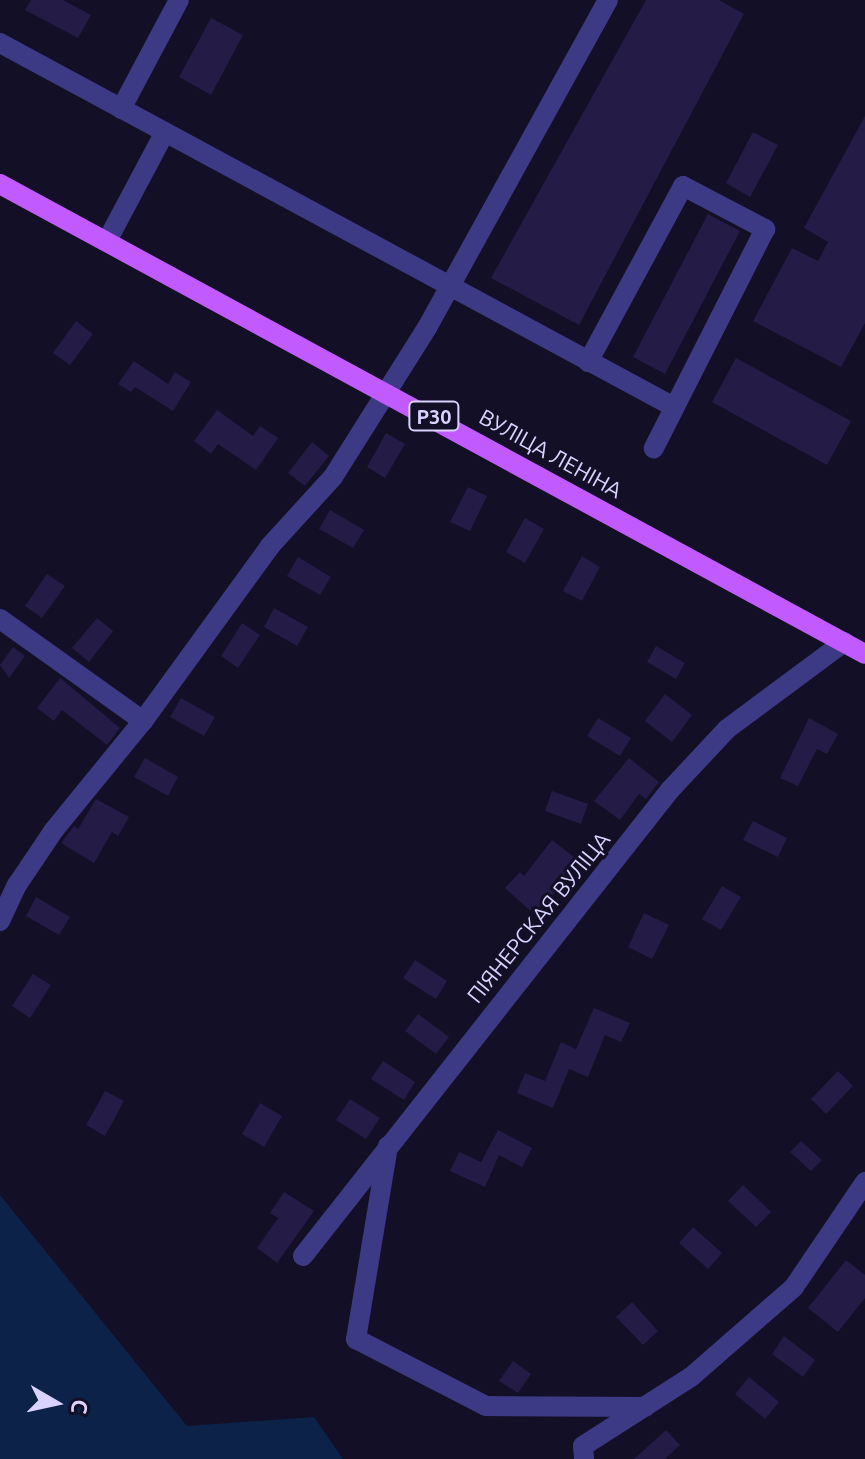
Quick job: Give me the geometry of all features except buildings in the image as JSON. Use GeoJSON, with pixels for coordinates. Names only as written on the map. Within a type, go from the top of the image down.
{"type":"FeatureCollection","features":[{"type":"Feature","properties":{"kind":"main road","name":"ВУЛІЦА ЛЕНІНА"},"geometry":{"type":"LineString","coordinates":[[0,184],[388,391],[865,654]]}},
{"type":"Feature","properties":{"kind":"street"},"geometry":{"type":"LineString","coordinates":[[121,109],[179,0]]}},
{"type":"Feature","properties":{"kind":"street"},"geometry":{"type":"LineString","coordinates":[[0,921],[17,885],[54,830],[143,721],[270,546],[333,477],[450,286],[608,0]]}},
{"type":"Feature","properties":{"kind":"street"},"geometry":{"type":"LineString","coordinates":[[0,43],[674,407]]}},
{"type":"Feature","properties":{"kind":"street"},"geometry":{"type":"LineString","coordinates":[[107,241],[165,132]]}},
{"type":"Feature","properties":{"kind":"street"},"geometry":{"type":"LineString","coordinates":[[588,362],[683,186],[765,229],[654,448]]}},
{"type":"Feature","properties":{"kind":"street"},"geometry":{"type":"LineString","coordinates":[[0,619],[143,721]]}},
{"type":"Feature","properties":{"kind":"street","name":"ПІЯНЕРСКАЯ ВУЛІЦА"},"geometry":{"type":"LineString","coordinates":[[303,1256],[389,1142],[670,790],[727,729],[844,642]]}},
{"type":"Feature","properties":{"kind":"street"},"geometry":{"type":"LineString","coordinates":[[389,1142],[356,1339],[486,1406],[645,1407]]}},
{"type":"Feature","properties":{"kind":"street"},"geometry":{"type":"LineString","coordinates":[[584,1459],[583,1446],[691,1377],[794,1287],[865,1182]]}},
{"type":"Feature","properties":{"kind":"water"},"geometry":{"type":"Polygon","coordinates":[[[0,1195],[187,1426],[314,1417],[343,1459],[0,1459],[0,1195]]]}}]}
